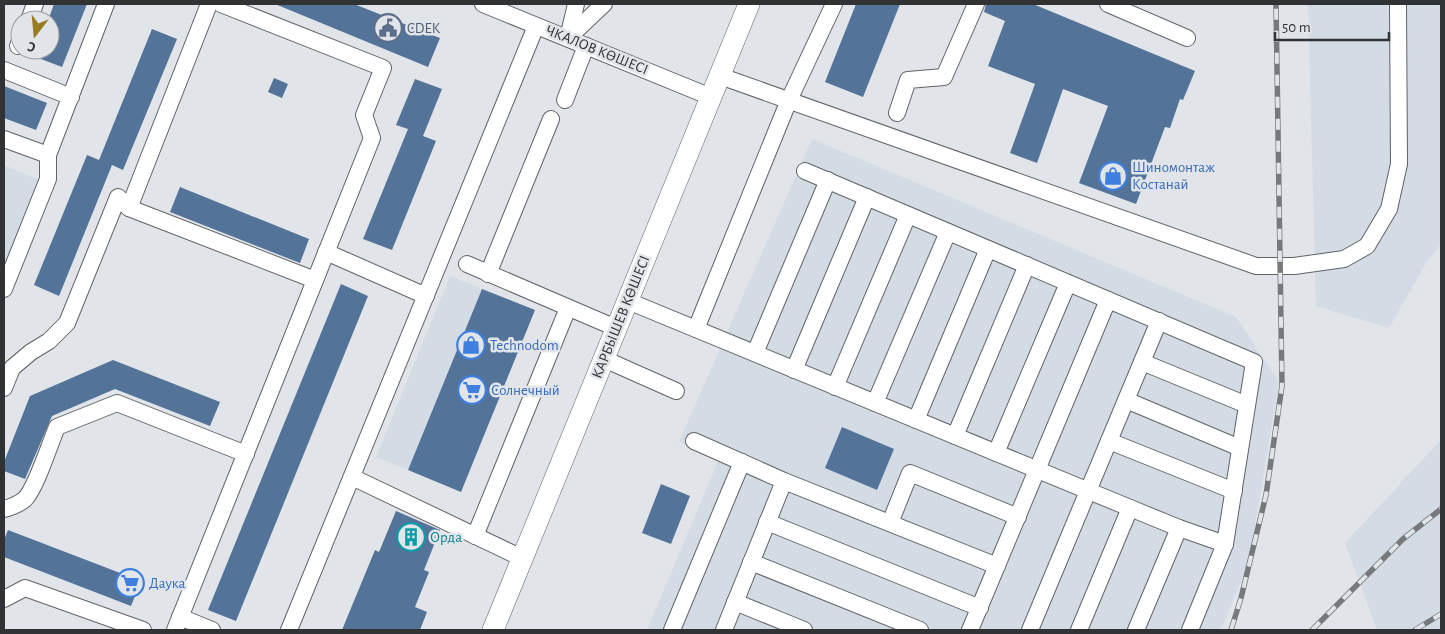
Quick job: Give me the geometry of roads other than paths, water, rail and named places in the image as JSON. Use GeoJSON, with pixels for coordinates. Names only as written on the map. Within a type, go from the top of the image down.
{"type":"FeatureCollection","features":[{"type":"Feature","properties":{"kind":"main road","name":"КАРБЫШЕВ КӨШЕСІ"},"geometry":{"type":"LineString","coordinates":[[493,630],[749,4]]}},
{"type":"Feature","properties":{"kind":"street"},"geometry":{"type":"LineString","coordinates":[[4,289],[48,179],[48,156],[106,4]]}},
{"type":"Feature","properties":{"kind":"street"},"geometry":{"type":"LineString","coordinates":[[129,208],[209,4]]}},
{"type":"Feature","properties":{"kind":"street"},"geometry":{"type":"LineString","coordinates":[[212,630],[178,624],[372,138],[364,114],[383,68],[221,4]]}},
{"type":"Feature","properties":{"kind":"street","name":"ЧКАЛОВ КӨШЕСІ"},"geometry":{"type":"LineString","coordinates":[[483,4],[711,97]]}},
{"type":"Feature","properties":{"kind":"street"},"geometry":{"type":"LineString","coordinates":[[568,38],[576,4]]}},
{"type":"Feature","properties":{"kind":"street"},"geometry":{"type":"LineString","coordinates":[[568,38],[604,4]]}},
{"type":"Feature","properties":{"kind":"street"},"geometry":{"type":"LineString","coordinates":[[696,329],[789,100],[834,4]]}},
{"type":"Feature","properties":{"kind":"street"},"geometry":{"type":"LineString","coordinates":[[897,113],[908,80],[944,77],[976,4]]}},
{"type":"Feature","properties":{"kind":"street"},"geometry":{"type":"LineString","coordinates":[[1108,4],[1187,38]]}},
{"type":"Feature","properties":{"kind":"street"},"geometry":{"type":"LineString","coordinates":[[720,76],[1256,266],[1294,266],[1344,258],[1367,246],[1389,209],[1399,164],[1398,4]]}},
{"type":"Feature","properties":{"kind":"street"},"geometry":{"type":"LineString","coordinates":[[288,630],[536,26]]}},
{"type":"Feature","properties":{"kind":"street"},"geometry":{"type":"LineString","coordinates":[[565,100],[586,46]]}},
{"type":"Feature","properties":{"kind":"street"},"geometry":{"type":"LineString","coordinates":[[4,70],[71,97]]}},
{"type":"Feature","properties":{"kind":"street"},"geometry":{"type":"LineString","coordinates":[[488,274],[551,119]]}},
{"type":"Feature","properties":{"kind":"street"},"geometry":{"type":"LineString","coordinates":[[4,139],[48,156]]}},
{"type":"Feature","properties":{"kind":"street"},"geometry":{"type":"LineString","coordinates":[[806,171],[1254,362],[1225,544],[1190,630]]}},
{"type":"Feature","properties":{"kind":"street"},"geometry":{"type":"LineString","coordinates":[[755,353],[828,180]]}},
{"type":"Feature","properties":{"kind":"street"},"geometry":{"type":"LineString","coordinates":[[4,388],[12,368],[48,341],[67,322],[118,197],[129,208],[315,280]]}},
{"type":"Feature","properties":{"kind":"street"},"geometry":{"type":"LineString","coordinates":[[794,370],[867,197]]}},
{"type":"Feature","properties":{"kind":"street"},"geometry":{"type":"LineString","coordinates":[[835,386],[908,214]]}},
{"type":"Feature","properties":{"kind":"street"},"geometry":{"type":"LineString","coordinates":[[875,403],[948,232]]}},
{"type":"Feature","properties":{"kind":"street"},"geometry":{"type":"LineString","coordinates":[[916,420],[988,249]]}},
{"type":"Feature","properties":{"kind":"street"},"geometry":{"type":"LineString","coordinates":[[326,252],[426,296]]}},
{"type":"Feature","properties":{"kind":"street"},"geometry":{"type":"LineString","coordinates":[[467,264],[616,328]]}},
{"type":"Feature","properties":{"kind":"street"},"geometry":{"type":"LineString","coordinates":[[955,436],[1027,266]]}},
{"type":"Feature","properties":{"kind":"street"},"geometry":{"type":"LineString","coordinates":[[996,453],[1068,283]]}},
{"type":"Feature","properties":{"kind":"street"},"geometry":{"type":"LineString","coordinates":[[970,630],[1108,300]]}},
{"type":"Feature","properties":{"kind":"street"},"geometry":{"type":"LineString","coordinates":[[628,301],[1088,491],[1179,528],[1225,544]]}},
{"type":"Feature","properties":{"kind":"street"},"geometry":{"type":"LineString","coordinates":[[475,536],[568,308]]}},
{"type":"Feature","properties":{"kind":"street"},"geometry":{"type":"LineString","coordinates":[[1030,630],[1159,321]]}},
{"type":"Feature","properties":{"kind":"street"},"geometry":{"type":"LineString","coordinates":[[604,359],[676,391]]}},
{"type":"Feature","properties":{"kind":"street"},"geometry":{"type":"LineString","coordinates":[[1142,362],[1247,405]]}},
{"type":"Feature","properties":{"kind":"street"},"geometry":{"type":"LineString","coordinates":[[1126,400],[1240,448]]}},
{"type":"Feature","properties":{"kind":"street"},"geometry":{"type":"LineString","coordinates":[[4,509],[13,507],[25,498],[32,489],[57,427],[117,403],[246,454]]}},
{"type":"Feature","properties":{"kind":"street"},"geometry":{"type":"LineString","coordinates":[[694,441],[784,481],[997,566]]}},
{"type":"Feature","properties":{"kind":"street"},"geometry":{"type":"LineString","coordinates":[[1109,441],[1234,491]]}},
{"type":"Feature","properties":{"kind":"street"},"geometry":{"type":"LineString","coordinates":[[672,630],[742,462]]}},
{"type":"Feature","properties":{"kind":"street"},"geometry":{"type":"LineString","coordinates":[[890,523],[910,473],[1018,517]]}},
{"type":"Feature","properties":{"kind":"street"},"geometry":{"type":"LineString","coordinates":[[352,477],[522,558]]}},
{"type":"Feature","properties":{"kind":"street"},"geometry":{"type":"LineString","coordinates":[[724,630],[784,481]]}},
{"type":"Feature","properties":{"kind":"street"},"geometry":{"type":"LineString","coordinates":[[1079,630],[1130,508]]}},
{"type":"Feature","properties":{"kind":"street"},"geometry":{"type":"LineString","coordinates":[[768,522],[980,608]]}},
{"type":"Feature","properties":{"kind":"street"},"geometry":{"type":"LineString","coordinates":[[1136,630],[1179,528]]}},
{"type":"Feature","properties":{"kind":"street"},"geometry":{"type":"LineString","coordinates":[[751,562],[920,630]]}},
{"type":"Feature","properties":{"kind":"street"},"geometry":{"type":"LineString","coordinates":[[4,599],[25,588],[144,630]]}},
{"type":"Feature","properties":{"kind":"street"},"geometry":{"type":"LineString","coordinates":[[735,602],[804,630]]}},
{"type":"Feature","properties":{"kind":"railway"},"geometry":{"type":"LineString","coordinates":[[1231,630],[1241,598],[1266,495],[1282,386],[1276,4]]}},
{"type":"Feature","properties":{"kind":"railway"},"geometry":{"type":"LineString","coordinates":[[1312,630],[1403,539],[1441,509]]}},
{"type":"Feature","properties":{"kind":"railway"},"geometry":{"type":"LineString","coordinates":[[1415,630],[1441,614]]}},
{"type":"Feature","properties":{"kind":"place","name":"CDEK"},"geometry":{"type":"Point","coordinates":[388,28]}},
{"type":"Feature","properties":{"kind":"place","name":"Шиномонтаж Костанай"},"geometry":{"type":"Point","coordinates":[1113,176]}},
{"type":"Feature","properties":{"kind":"place","name":"Technodom"},"geometry":{"type":"Point","coordinates":[471,345]}},
{"type":"Feature","properties":{"kind":"place","name":"Солнечный"},"geometry":{"type":"Point","coordinates":[472,390]}},
{"type":"Feature","properties":{"kind":"place","name":"Орда"},"geometry":{"type":"Point","coordinates":[411,537]}},
{"type":"Feature","properties":{"kind":"place","name":"Даука"},"geometry":{"type":"Point","coordinates":[130,583]}}]}
